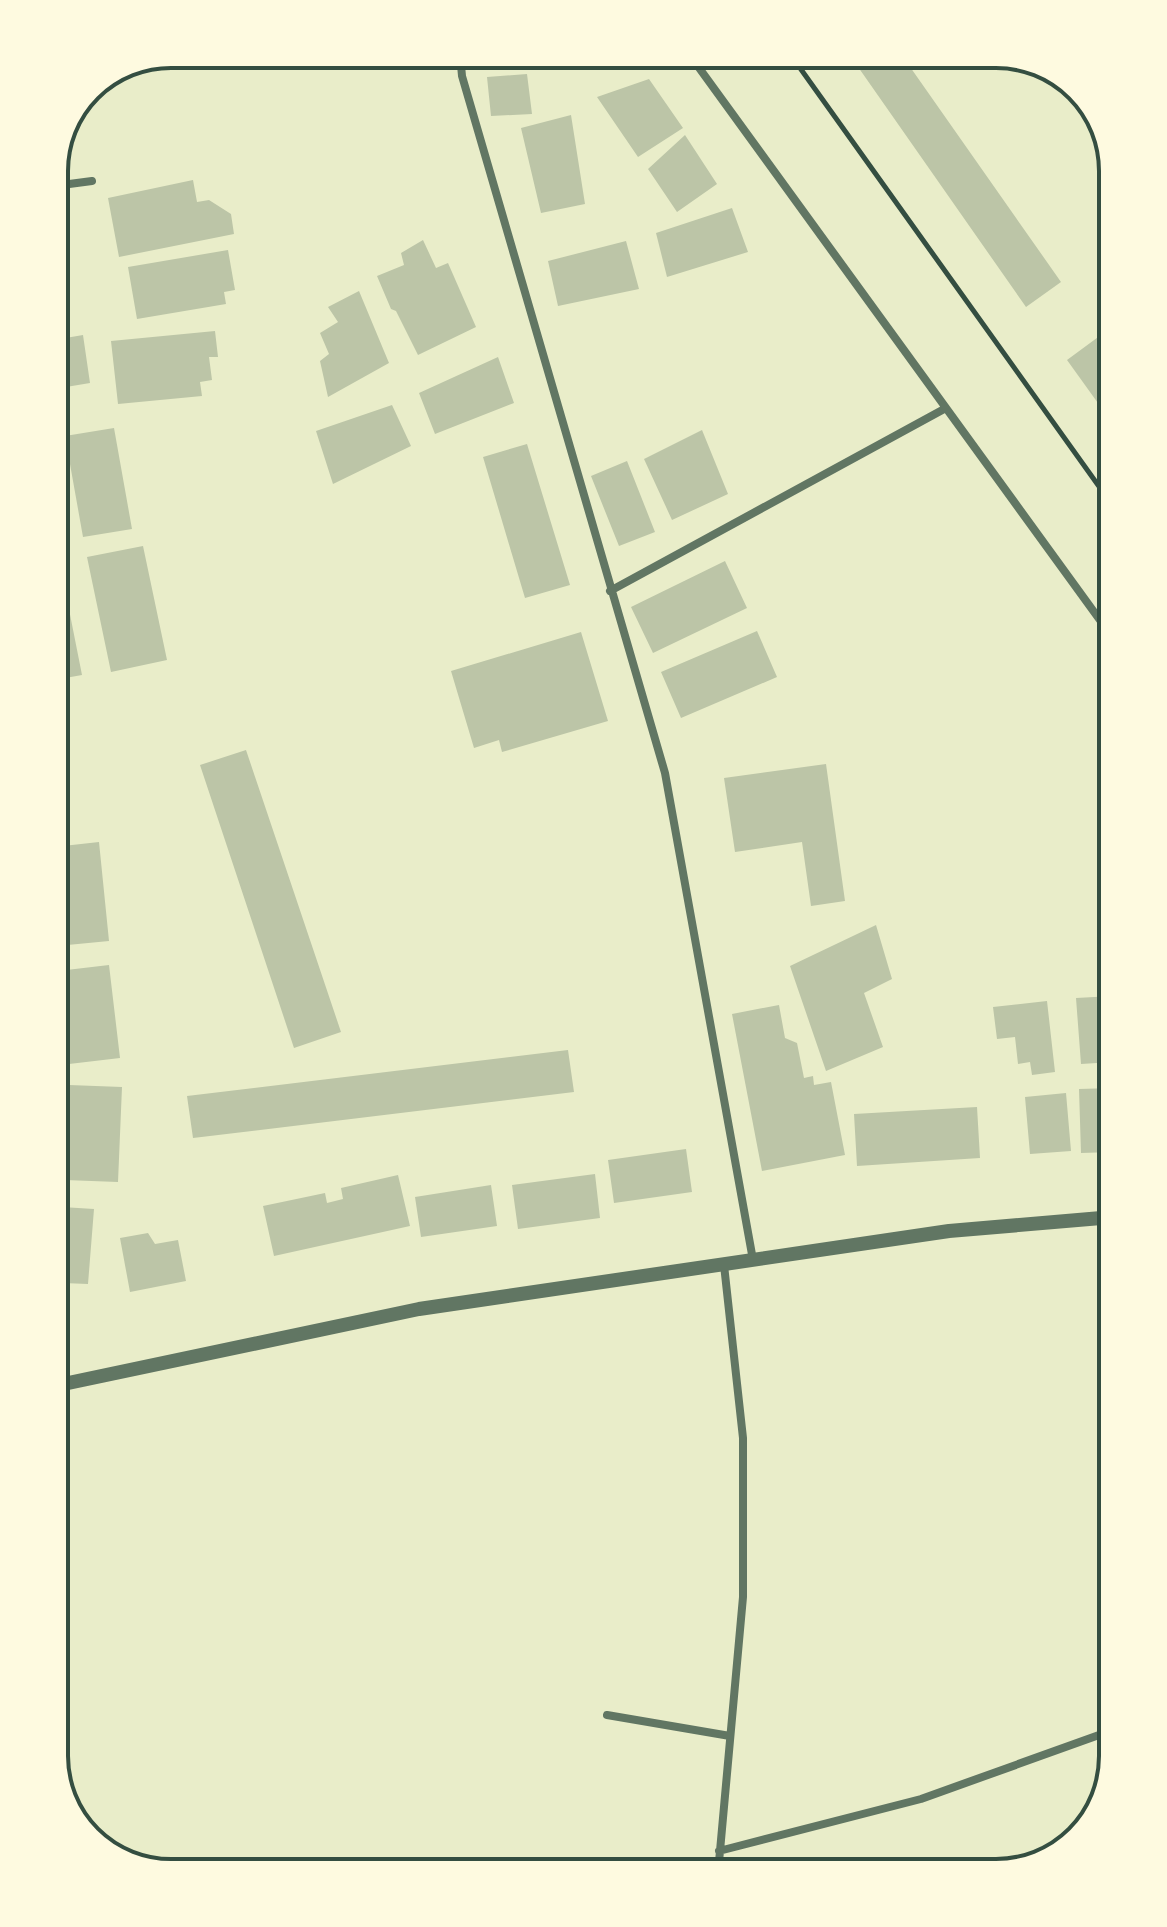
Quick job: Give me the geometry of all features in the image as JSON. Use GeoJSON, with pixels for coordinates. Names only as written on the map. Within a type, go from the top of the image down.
{"type":"FeatureCollection","features":[{"type":"Feature","properties":{"kind":"street"},"geometry":{"type":"LineString","coordinates":[[461,68],[665,773],[753,1260]]}},
{"type":"Feature","properties":{"kind":"street"},"geometry":{"type":"LineString","coordinates":[[699,68],[1099,619]]}},
{"type":"Feature","properties":{"kind":"street"},"geometry":{"type":"LineString","coordinates":[[68,184],[92,181]]}},
{"type":"Feature","properties":{"kind":"street"},"geometry":{"type":"LineString","coordinates":[[610,591],[946,408]]}},
{"type":"Feature","properties":{"kind":"street"},"geometry":{"type":"LineString","coordinates":[[68,1383],[419,1309],[949,1231],[1099,1218]]}},
{"type":"Feature","properties":{"kind":"street"},"geometry":{"type":"LineString","coordinates":[[719,1859],[743,1597],[743,1438],[724,1265]]}},
{"type":"Feature","properties":{"kind":"street"},"geometry":{"type":"LineString","coordinates":[[607,1715],[730,1736]]}},
{"type":"Feature","properties":{"kind":"street"},"geometry":{"type":"LineString","coordinates":[[719,1851],[921,1799],[1099,1735]]}},
{"type":"Feature","properties":{"kind":"path"},"geometry":{"type":"LineString","coordinates":[[800,68],[1099,486]]}},
{"type":"Feature","properties":{"kind":"building"},"geometry":{"type":"Polygon","coordinates":[[[859,68],[911,68],[1061,282],[1026,307],[859,68]]]}},
{"type":"Feature","properties":{"kind":"building"},"geometry":{"type":"Polygon","coordinates":[[[527,74],[532,114],[491,116],[487,77],[527,74]]]}},
{"type":"Feature","properties":{"kind":"building"},"geometry":{"type":"Polygon","coordinates":[[[649,79],[683,128],[638,157],[597,97],[649,79]]]}},
{"type":"Feature","properties":{"kind":"building"},"geometry":{"type":"Polygon","coordinates":[[[571,115],[585,204],[541,213],[521,128],[571,115]]]}},
{"type":"Feature","properties":{"kind":"building"},"geometry":{"type":"Polygon","coordinates":[[[685,135],[717,184],[677,212],[648,169],[685,135]]]}},
{"type":"Feature","properties":{"kind":"building"},"geometry":{"type":"Polygon","coordinates":[[[193,180],[197,202],[209,200],[231,214],[234,234],[119,257],[108,198],[193,180]]]}},
{"type":"Feature","properties":{"kind":"building"},"geometry":{"type":"Polygon","coordinates":[[[732,208],[748,252],[667,277],[656,233],[732,208]]]}},
{"type":"Feature","properties":{"kind":"building"},"geometry":{"type":"Polygon","coordinates":[[[423,240],[436,268],[448,263],[476,327],[418,355],[396,311],[391,309],[377,276],[404,265],[401,253],[423,240]]]}},
{"type":"Feature","properties":{"kind":"building"},"geometry":{"type":"Polygon","coordinates":[[[626,241],[639,289],[558,306],[548,261],[626,241]]]}},
{"type":"Feature","properties":{"kind":"building"},"geometry":{"type":"Polygon","coordinates":[[[228,250],[235,290],[224,292],[226,304],[137,319],[128,267],[228,250]]]}},
{"type":"Feature","properties":{"kind":"building"},"geometry":{"type":"Polygon","coordinates":[[[359,291],[389,363],[328,397],[320,361],[329,354],[320,333],[338,322],[328,307],[359,291]]]}},
{"type":"Feature","properties":{"kind":"building"},"geometry":{"type":"Polygon","coordinates":[[[215,331],[218,357],[209,357],[212,380],[200,382],[202,396],[118,404],[111,341],[215,331]]]}},
{"type":"Feature","properties":{"kind":"building"},"geometry":{"type":"Polygon","coordinates":[[[83,335],[90,383],[68,387],[68,338],[83,335]]]}},
{"type":"Feature","properties":{"kind":"building"},"geometry":{"type":"Polygon","coordinates":[[[1099,336],[1099,405],[1067,360],[1099,336]]]}},
{"type":"Feature","properties":{"kind":"building"},"geometry":{"type":"Polygon","coordinates":[[[498,357],[514,403],[435,434],[419,393],[498,357]]]}},
{"type":"Feature","properties":{"kind":"building"},"geometry":{"type":"Polygon","coordinates":[[[392,405],[411,446],[333,484],[316,431],[392,405]]]}},
{"type":"Feature","properties":{"kind":"building"},"geometry":{"type":"Polygon","coordinates":[[[114,428],[132,529],[83,537],[68,453],[68,436],[114,428]]]}},
{"type":"Feature","properties":{"kind":"building"},"geometry":{"type":"Polygon","coordinates":[[[702,430],[728,494],[672,520],[644,459],[702,430]]]}},
{"type":"Feature","properties":{"kind":"building"},"geometry":{"type":"Polygon","coordinates":[[[527,444],[570,585],[525,598],[483,457],[527,444]]]}},
{"type":"Feature","properties":{"kind":"building"},"geometry":{"type":"Polygon","coordinates":[[[627,461],[655,532],[619,546],[591,476],[627,461]]]}},
{"type":"Feature","properties":{"kind":"building"},"geometry":{"type":"Polygon","coordinates":[[[143,546],[167,660],[111,672],[87,557],[143,546]]]}},
{"type":"Feature","properties":{"kind":"building"},"geometry":{"type":"Polygon","coordinates":[[[725,561],[747,608],[653,653],[631,607],[725,561]]]}},
{"type":"Feature","properties":{"kind":"building"},"geometry":{"type":"Polygon","coordinates":[[[68,604],[82,675],[68,678],[68,604]]]}},
{"type":"Feature","properties":{"kind":"building"},"geometry":{"type":"Polygon","coordinates":[[[757,631],[777,677],[681,718],[661,672],[757,631]]]}},
{"type":"Feature","properties":{"kind":"building"},"geometry":{"type":"Polygon","coordinates":[[[581,632],[608,721],[502,752],[499,740],[474,748],[451,671],[581,632]]]}},
{"type":"Feature","properties":{"kind":"building"},"geometry":{"type":"Polygon","coordinates":[[[246,750],[341,1032],[294,1048],[200,765],[246,750]]]}},
{"type":"Feature","properties":{"kind":"building"},"geometry":{"type":"Polygon","coordinates":[[[826,764],[845,901],[811,906],[802,842],[735,852],[724,778],[826,764]]]}},
{"type":"Feature","properties":{"kind":"building"},"geometry":{"type":"Polygon","coordinates":[[[99,842],[109,941],[68,945],[68,845],[99,842]]]}},
{"type":"Feature","properties":{"kind":"building"},"geometry":{"type":"Polygon","coordinates":[[[876,925],[892,979],[864,993],[883,1047],[826,1071],[790,966],[876,925]]]}},
{"type":"Feature","properties":{"kind":"building"},"geometry":{"type":"Polygon","coordinates":[[[109,965],[120,1058],[69,1064],[68,970],[109,965]]]}},
{"type":"Feature","properties":{"kind":"building"},"geometry":{"type":"Polygon","coordinates":[[[1099,997],[1099,1063],[1081,1064],[1076,998],[1099,997]]]}},
{"type":"Feature","properties":{"kind":"building"},"geometry":{"type":"Polygon","coordinates":[[[1047,1001],[1055,1072],[1032,1075],[1030,1062],[1018,1064],[1015,1037],[997,1039],[993,1007],[1047,1001]]]}},
{"type":"Feature","properties":{"kind":"building"},"geometry":{"type":"Polygon","coordinates":[[[779,1005],[785,1038],[797,1043],[804,1078],[813,1076],[814,1085],[831,1082],[845,1155],[762,1171],[732,1014],[779,1005]]]}},
{"type":"Feature","properties":{"kind":"building"},"geometry":{"type":"Polygon","coordinates":[[[568,1050],[574,1092],[193,1138],[187,1096],[568,1050]]]}},
{"type":"Feature","properties":{"kind":"building"},"geometry":{"type":"Polygon","coordinates":[[[69,1085],[122,1087],[118,1182],[68,1180],[69,1085]]]}},
{"type":"Feature","properties":{"kind":"building"},"geometry":{"type":"Polygon","coordinates":[[[1099,1088],[1099,1152],[1081,1153],[1079,1089],[1099,1088]]]}},
{"type":"Feature","properties":{"kind":"building"},"geometry":{"type":"Polygon","coordinates":[[[1066,1093],[1071,1151],[1030,1154],[1025,1097],[1066,1093]]]}},
{"type":"Feature","properties":{"kind":"building"},"geometry":{"type":"Polygon","coordinates":[[[977,1107],[980,1158],[857,1166],[854,1114],[977,1107]]]}},
{"type":"Feature","properties":{"kind":"building"},"geometry":{"type":"Polygon","coordinates":[[[686,1149],[692,1192],[614,1203],[608,1160],[686,1149]]]}},
{"type":"Feature","properties":{"kind":"building"},"geometry":{"type":"Polygon","coordinates":[[[595,1174],[600,1218],[518,1229],[512,1185],[595,1174]]]}},
{"type":"Feature","properties":{"kind":"building"},"geometry":{"type":"Polygon","coordinates":[[[398,1175],[410,1226],[274,1256],[263,1206],[325,1193],[327,1203],[343,1199],[341,1188],[398,1175]]]}},
{"type":"Feature","properties":{"kind":"building"},"geometry":{"type":"Polygon","coordinates":[[[491,1185],[497,1226],[421,1237],[415,1197],[491,1185]]]}},
{"type":"Feature","properties":{"kind":"building"},"geometry":{"type":"Polygon","coordinates":[[[68,1207],[94,1209],[88,1284],[68,1283],[68,1207]]]}},
{"type":"Feature","properties":{"kind":"building"},"geometry":{"type":"Polygon","coordinates":[[[148,1233],[155,1244],[178,1240],[186,1281],[130,1292],[120,1238],[148,1233]]]}}]}
